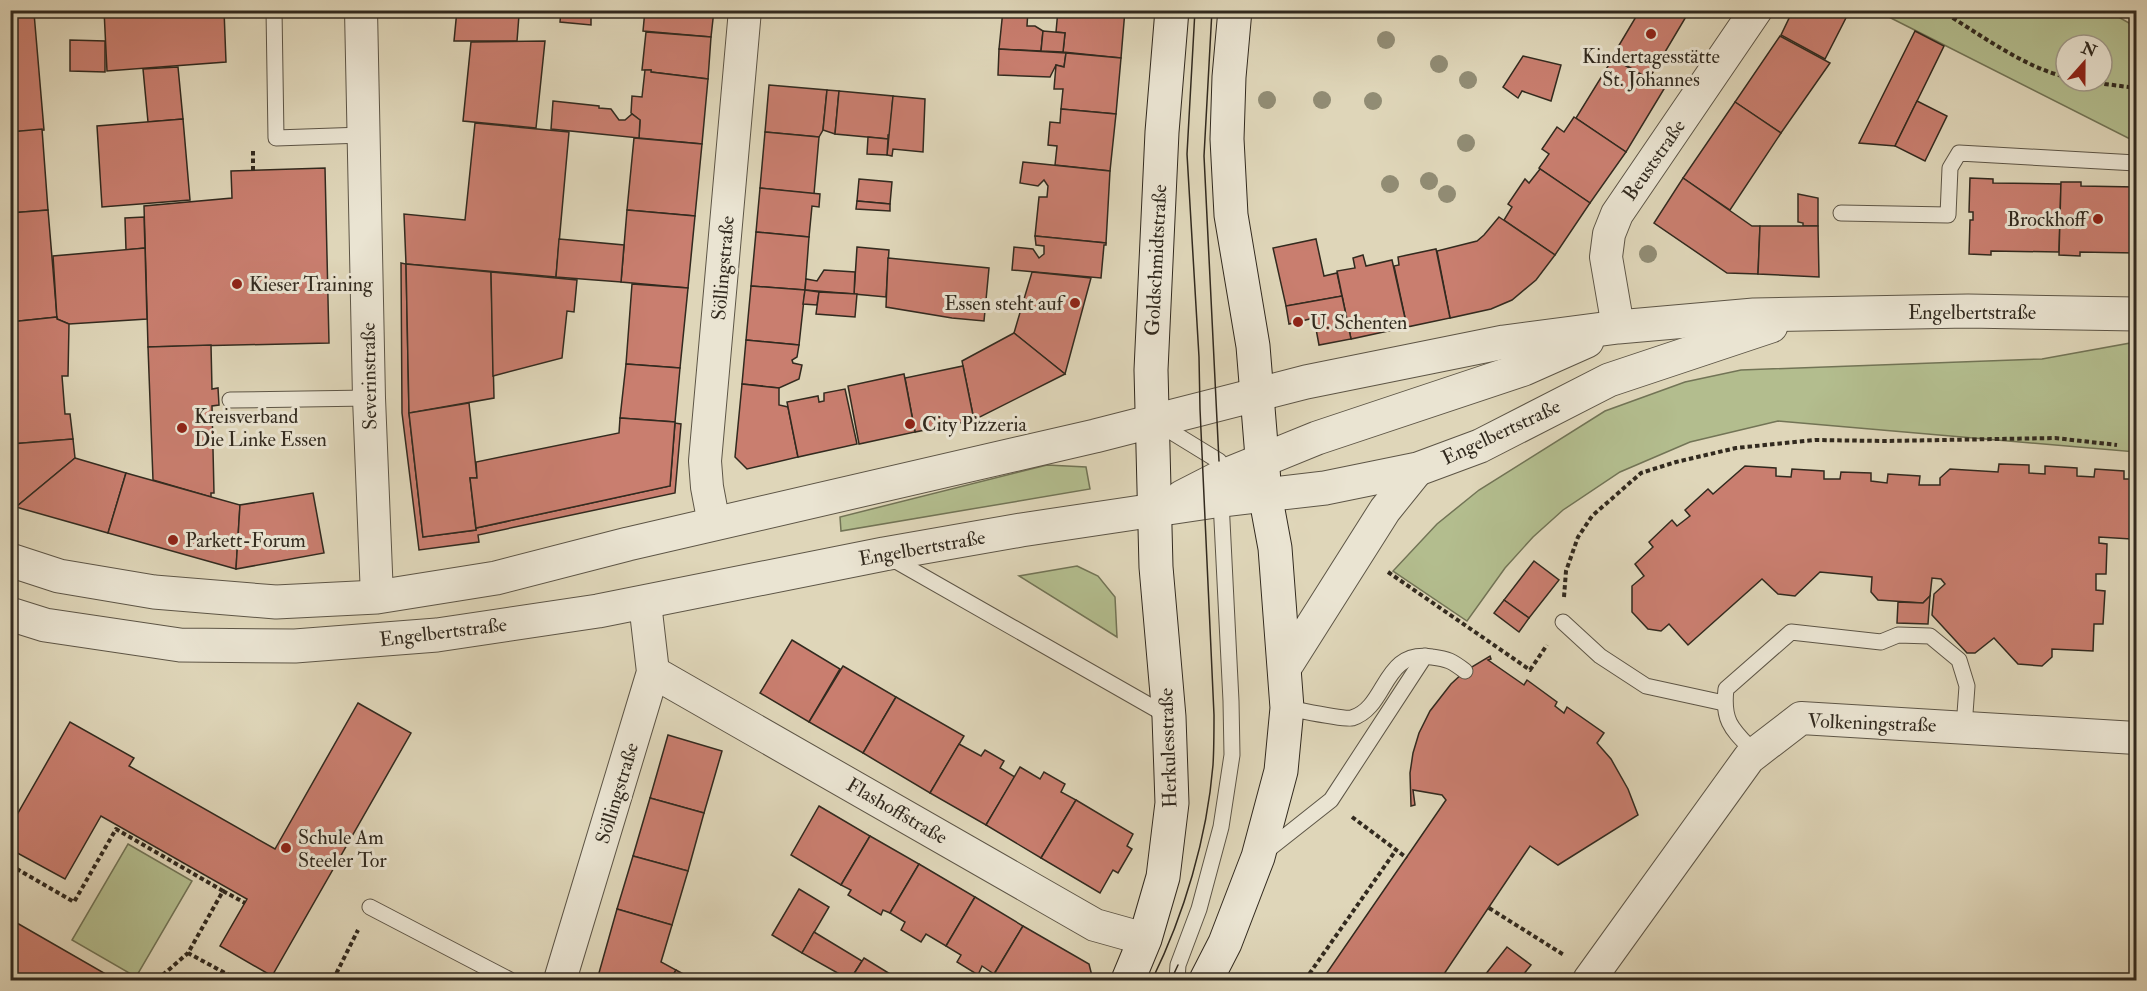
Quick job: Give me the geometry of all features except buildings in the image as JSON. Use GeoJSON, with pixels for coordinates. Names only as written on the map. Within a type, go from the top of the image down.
{"type":"FeatureCollection","features":[{"type":"Feature","properties":{"kind":"street","name":"Severinstraße"},"geometry":{"type":"LineString","coordinates":[[361,10],[369,398],[376,597]]}},
{"type":"Feature","properties":{"kind":"street","name":"Söllingstraße"},"geometry":{"type":"LineString","coordinates":[[714,524],[705,460],[745,10]]}},
{"type":"Feature","properties":{"kind":"street","name":"Goldschmidtstraße"},"geometry":{"type":"LineString","coordinates":[[1154,510],[1151,370],[1162,132],[1172,10]]}},
{"type":"Feature","properties":{"kind":"street"},"geometry":{"type":"LineString","coordinates":[[1206,981],[1225,943],[1258,857],[1281,771],[1287,708],[1275,548],[1265,494],[1253,346],[1231,215],[1227,139],[1229,77],[1235,10]]}},
{"type":"Feature","properties":{"kind":"street","name":"Beuststraße"},"geometry":{"type":"LineString","coordinates":[[1618,327],[1606,257],[1609,234],[1617,214],[1756,10]]}},
{"type":"Feature","properties":{"kind":"street","name":"Engelbertstraße"},"geometry":{"type":"LineString","coordinates":[[10,560],[59,576],[154,592],[276,602],[376,597],[496,578],[714,524],[1095,436],[1256,394],[1504,342],[1618,327],[1754,315],[1968,311],[2136,314]]}},
{"type":"Feature","properties":{"kind":"street","name":"Engelbertstraße"},"geometry":{"type":"LineString","coordinates":[[10,614],[45,625],[180,645],[295,646],[437,635],[598,612],[884,554],[1072,521],[1154,510],[1221,488],[1265,494],[1324,488],[1419,469],[1480,446],[1609,380],[1808,314]]}},
{"type":"Feature","properties":{"kind":"street"},"geometry":{"type":"LineString","coordinates":[[1221,488],[1262,460],[1317,438],[1524,369],[1618,327]]}},
{"type":"Feature","properties":{"kind":"street"},"geometry":{"type":"LineString","coordinates":[[1285,668],[1385,510],[1419,469]]}},
{"type":"Feature","properties":{"kind":"street","name":"Herkulesstraße"},"geometry":{"type":"LineString","coordinates":[[1128,981],[1145,939],[1163,877],[1172,803],[1169,717],[1156,567],[1154,510]]}},
{"type":"Feature","properties":{"kind":"street","name":"Söllingstraße"},"geometry":{"type":"LineString","coordinates":[[560,981],[653,672],[645,603]]}},
{"type":"Feature","properties":{"kind":"street","name":"Flashoffstraße"},"geometry":{"type":"LineString","coordinates":[[653,672],[1095,925],[1145,939]]}},
{"type":"Feature","properties":{"kind":"street","name":"Volkeningstraße"},"geometry":{"type":"LineString","coordinates":[[1592,977],[1749,758],[1801,718],[2136,738]]}},
{"type":"Feature","properties":{"kind":"lane"},"geometry":{"type":"LineString","coordinates":[[274,10],[276,138],[363,135]]}},
{"type":"Feature","properties":{"kind":"lane"},"geometry":{"type":"LineString","coordinates":[[1841,213],[1948,215],[1950,168],[1959,153],[2136,163]]}},
{"type":"Feature","properties":{"kind":"lane"},"geometry":{"type":"LineString","coordinates":[[230,400],[369,398]]}},
{"type":"Feature","properties":{"kind":"lane"},"geometry":{"type":"LineString","coordinates":[[1151,420],[1219,461],[1231,701],[1232,754],[1221,827],[1199,909],[1178,965],[1177,981]]}},
{"type":"Feature","properties":{"kind":"lane"},"geometry":{"type":"LineString","coordinates":[[884,554],[1169,717]]}},
{"type":"Feature","properties":{"kind":"lane"},"geometry":{"type":"LineString","coordinates":[[1563,622],[1600,656],[1647,686],[1724,703]]}},
{"type":"Feature","properties":{"kind":"lane"},"geometry":{"type":"LineString","coordinates":[[1755,753],[1729,724],[1724,703],[1725,689],[1791,632],[1881,642],[1898,635],[1930,636],[1959,660],[1967,686],[1964,727]]}},
{"type":"Feature","properties":{"kind":"lane"},"geometry":{"type":"LineString","coordinates":[[1287,708],[1351,718],[1367,710],[1391,673],[1407,658],[1425,656],[1451,660],[1465,671]]}},
{"type":"Feature","properties":{"kind":"lane"},"geometry":{"type":"LineString","coordinates":[[1258,857],[1331,800],[1425,656]]}},
{"type":"Feature","properties":{"kind":"lane"},"geometry":{"type":"LineString","coordinates":[[370,907],[510,981]]}},
{"type":"Feature","properties":{"kind":"path"},"geometry":{"type":"LineString","coordinates":[[1940,10],[2014,55],[2054,73]]}},
{"type":"Feature","properties":{"kind":"path"},"geometry":{"type":"LineString","coordinates":[[2114,85],[2136,88]]}},
{"type":"Feature","properties":{"kind":"path"},"geometry":{"type":"LineString","coordinates":[[1563,622],[1566,571],[1578,537],[1592,516],[1641,473],[1736,448],[1815,440],[2055,438],[2117,445]]}},
{"type":"Feature","properties":{"kind":"path"},"geometry":{"type":"LineString","coordinates":[[1383,568],[1530,670],[1545,647]]}},
{"type":"Feature","properties":{"kind":"path"},"geometry":{"type":"LineString","coordinates":[[1357,821],[1407,858]]}},
{"type":"Feature","properties":{"kind":"path"},"geometry":{"type":"LineString","coordinates":[[10,866],[74,902],[117,827],[245,903]]}},
{"type":"Feature","properties":{"kind":"path"},"geometry":{"type":"LineString","coordinates":[[1305,981],[1396,850]]}},
{"type":"Feature","properties":{"kind":"path"},"geometry":{"type":"LineString","coordinates":[[157,981],[188,953],[223,891]]}},
{"type":"Feature","properties":{"kind":"path"},"geometry":{"type":"LineString","coordinates":[[333,981],[370,907]]}},
{"type":"Feature","properties":{"kind":"path"},"geometry":{"type":"LineString","coordinates":[[1489,908],[1592,977]]}},
{"type":"Feature","properties":{"kind":"path"},"geometry":{"type":"LineString","coordinates":[[188,953],[238,981]]}},
{"type":"Feature","properties":{"kind":"green space"},"geometry":{"type":"Polygon","coordinates":[[[1877,11],[2108,11],[2136,27],[2136,142],[1877,11]]]}},
{"type":"Feature","properties":{"kind":"green space"},"geometry":{"type":"Polygon","coordinates":[[[2136,342],[2136,452],[1778,421],[1690,442],[1620,472],[1563,510],[1533,537],[1505,568],[1467,621],[1393,571],[1437,524],[1479,490],[1605,411],[1685,382],[1741,370],[2042,359],[2136,342]]]}},
{"type":"Feature","properties":{"kind":"green space"},"geometry":{"type":"Polygon","coordinates":[[[1047,465],[1086,467],[1090,489],[841,531],[840,517],[1047,465]]]}},
{"type":"Feature","properties":{"kind":"green space"},"geometry":{"type":"Polygon","coordinates":[[[1077,566],[1098,576],[1115,597],[1117,637],[1019,576],[1077,566]]]}},
{"type":"Feature","properties":{"kind":"green space"},"geometry":{"type":"Polygon","coordinates":[[[128,844],[192,881],[136,977],[72,940],[128,844]]]}},
{"type":"Feature","properties":{"kind":"tram line"},"geometry":{"type":"LineString","coordinates":[[1152,980],[1184,903],[1200,848],[1210,793],[1213,759],[1214,715],[1199,357],[1187,154],[1195,10]]}},
{"type":"Feature","properties":{"kind":"tram line"},"geometry":{"type":"LineString","coordinates":[[1212,10],[1204,156],[1219,461]]}},
{"type":"Feature","properties":{"kind":"tram line"},"geometry":{"type":"LineString","coordinates":[[1171,980],[1178,965]]}},
{"type":"Feature","properties":{"kind":"place","name":"Kindertagesstätte St. Johannes"},"geometry":{"type":"Point","coordinates":[1651,34]}},
{"type":"Feature","properties":{"kind":"place","name":"Brockhoff"},"geometry":{"type":"Point","coordinates":[2098,219]}},
{"type":"Feature","properties":{"kind":"place","name":"Kieser Training"},"geometry":{"type":"Point","coordinates":[237,284]}},
{"type":"Feature","properties":{"kind":"place","name":"Essen steht auf"},"geometry":{"type":"Point","coordinates":[1075,303]}},
{"type":"Feature","properties":{"kind":"place","name":"U. Schenten"},"geometry":{"type":"Point","coordinates":[1298,322]}},
{"type":"Feature","properties":{"kind":"place","name":"City Pizzeria"},"geometry":{"type":"Point","coordinates":[910,424]}},
{"type":"Feature","properties":{"kind":"place","name":"Kreisverband Die Linke Essen"},"geometry":{"type":"Point","coordinates":[182,428]}},
{"type":"Feature","properties":{"kind":"place","name":"Parkett-Forum"},"geometry":{"type":"Point","coordinates":[173,540]}},
{"type":"Feature","properties":{"kind":"place","name":"Schule Am Steeler Tor"},"geometry":{"type":"Point","coordinates":[286,848]}}]}
